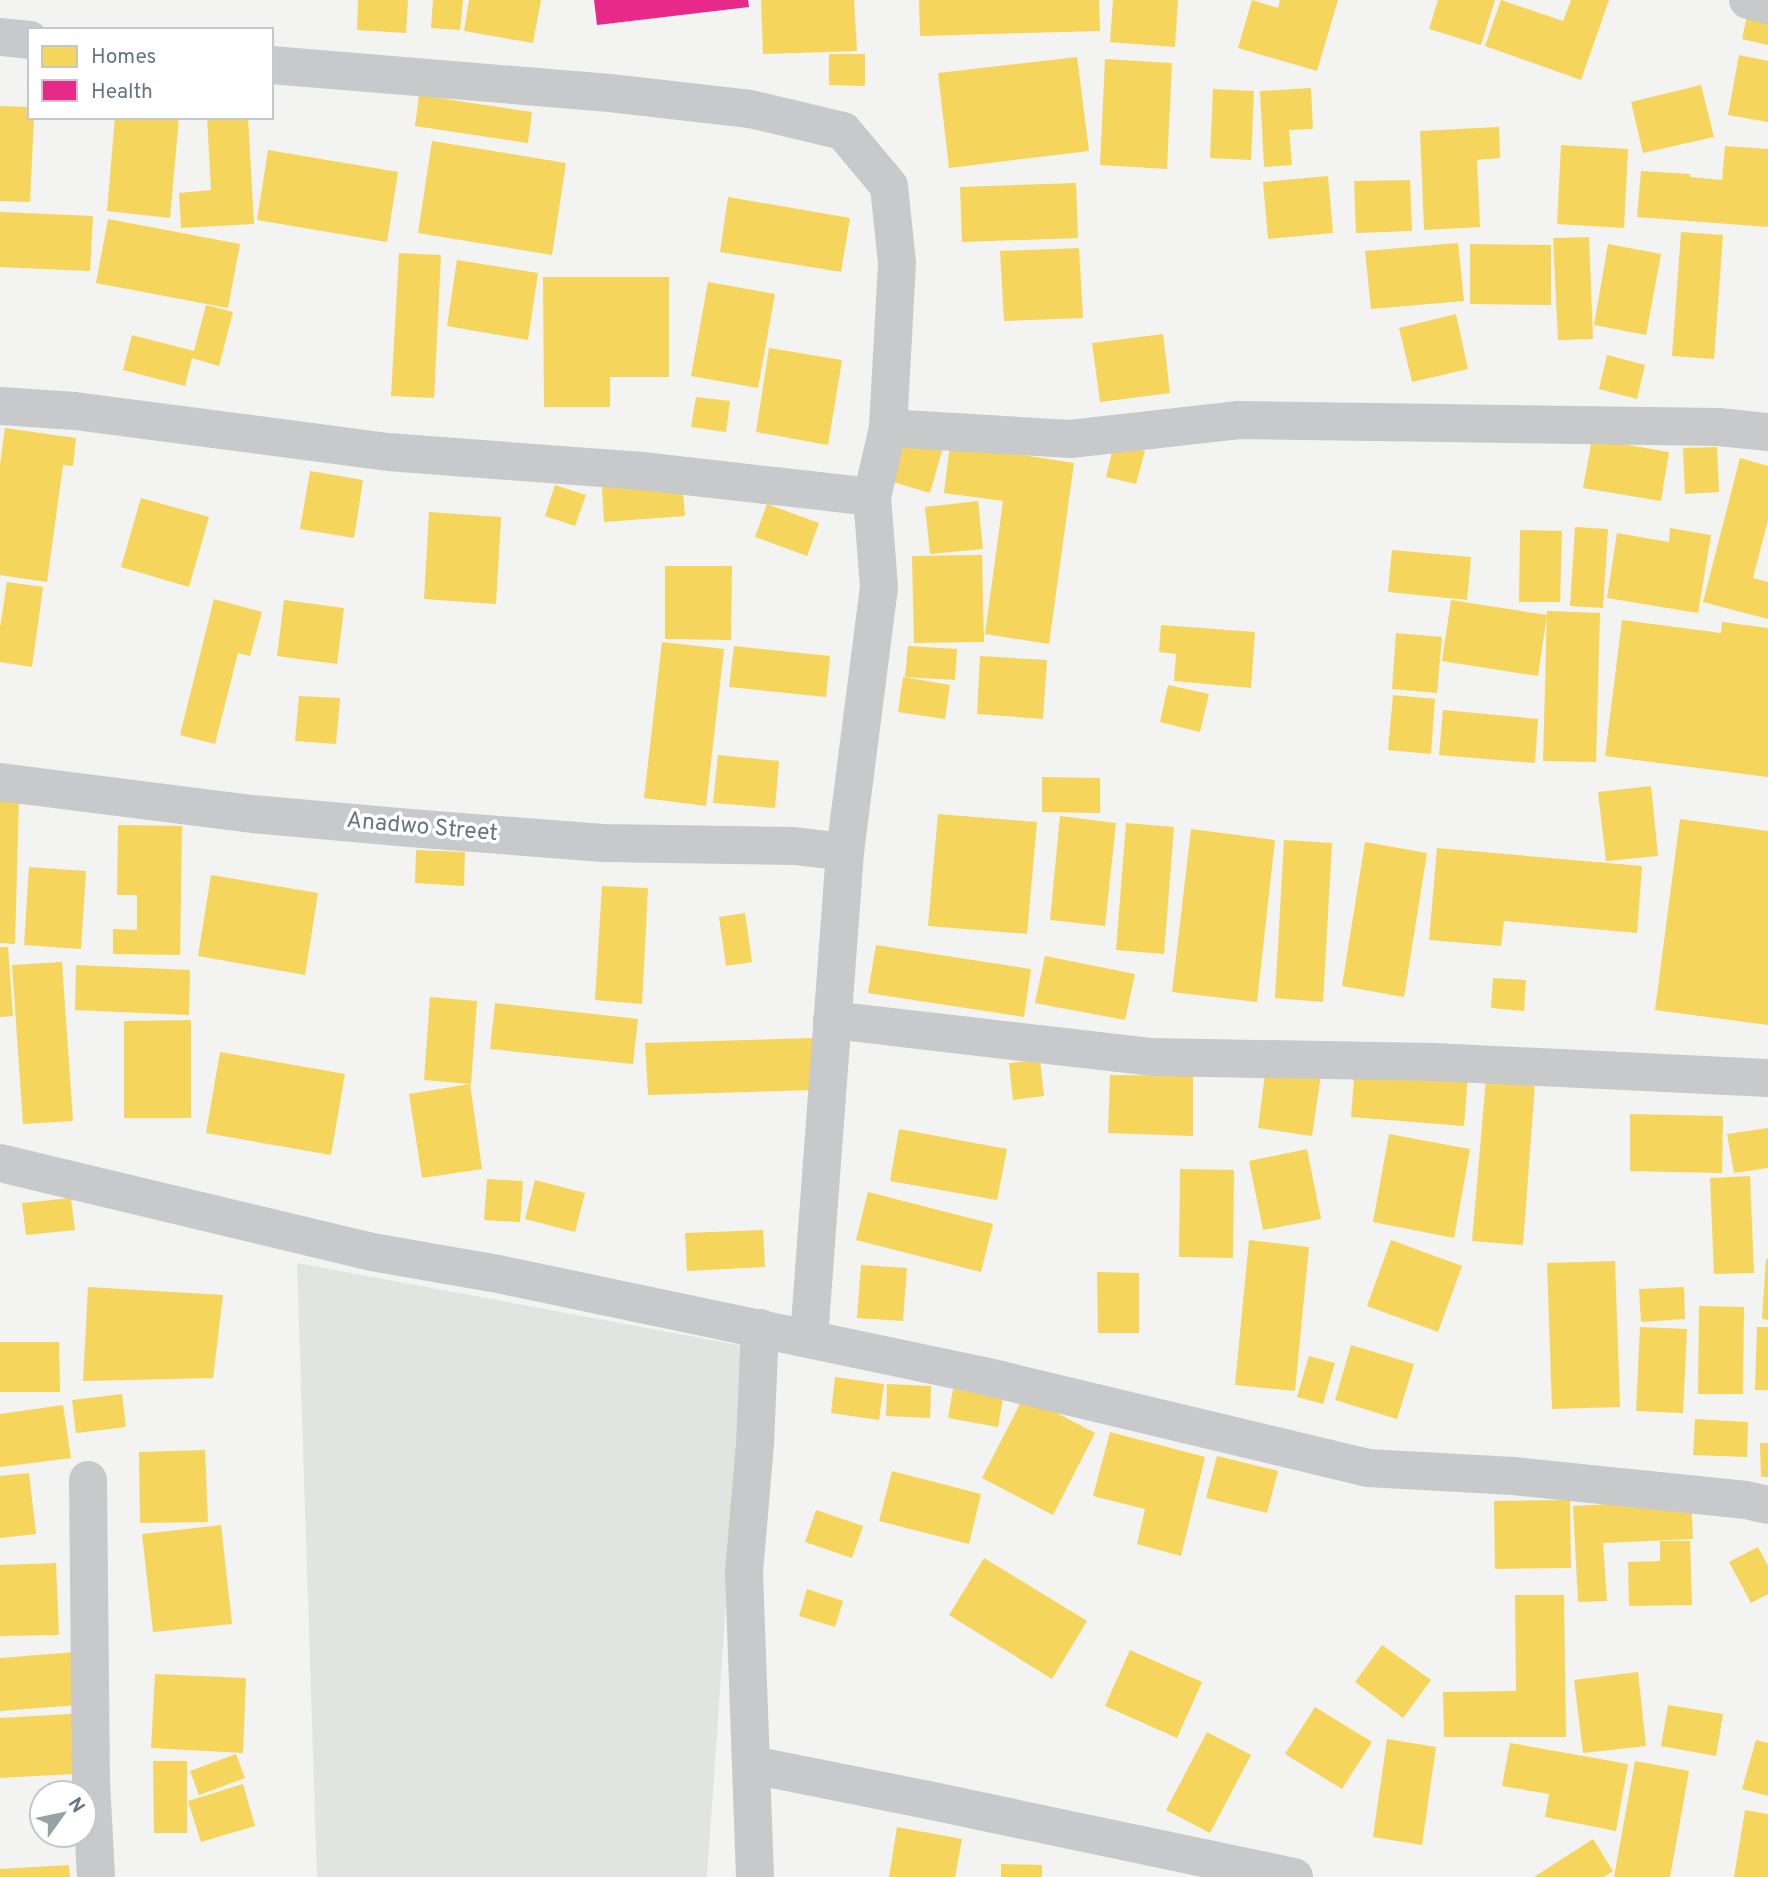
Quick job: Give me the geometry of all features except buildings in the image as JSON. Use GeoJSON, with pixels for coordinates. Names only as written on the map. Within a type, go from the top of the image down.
{"type":"FeatureCollection","features":[{"type":"Feature","properties":{"kind":"street"},"geometry":{"type":"LineString","coordinates":[[1748,0],[1768,5]]}},
{"type":"Feature","properties":{"kind":"street"},"geometry":{"type":"LineString","coordinates":[[0,37],[28,40]]}},
{"type":"Feature","properties":{"kind":"street"},"geometry":{"type":"LineString","coordinates":[[273,65],[610,93],[751,109],[843,131],[889,186],[897,263],[888,428],[872,497],[880,586],[845,852],[808,1338]]}},
{"type":"Feature","properties":{"kind":"street"},"geometry":{"type":"LineString","coordinates":[[0,406],[75,411],[388,452],[642,471],[872,497]]}},
{"type":"Feature","properties":{"kind":"street"},"geometry":{"type":"LineString","coordinates":[[888,428],[1070,439],[1239,420],[1705,427],[1768,432]]}},
{"type":"Feature","properties":{"kind":"street","name":"Anadwo Street"},"geometry":{"type":"LineString","coordinates":[[0,782],[253,814],[452,831],[603,843],[794,846],[845,852]]}},
{"type":"Feature","properties":{"kind":"street"},"geometry":{"type":"LineString","coordinates":[[832,1020],[1152,1057],[1433,1062],[1768,1078]]}},
{"type":"Feature","properties":{"kind":"street"},"geometry":{"type":"LineString","coordinates":[[0,1163],[372,1252],[498,1274],[984,1376],[1368,1468],[1513,1476],[1746,1500],[1768,1505]]}},
{"type":"Feature","properties":{"kind":"street"},"geometry":{"type":"LineString","coordinates":[[755,1877],[744,1572],[755,1444],[760,1328]]}},
{"type":"Feature","properties":{"kind":"street"},"geometry":{"type":"LineString","coordinates":[[88,1480],[91,1781],[96,1877]]}},
{"type":"Feature","properties":{"kind":"street"},"geometry":{"type":"LineString","coordinates":[[752,1765],[1294,1877]]}},
{"type":"Feature","properties":{"kind":"shaded area"},"geometry":{"type":"Polygon","coordinates":[[[297,1263],[744,1346],[707,1877],[317,1877],[297,1263]]]}}]}
